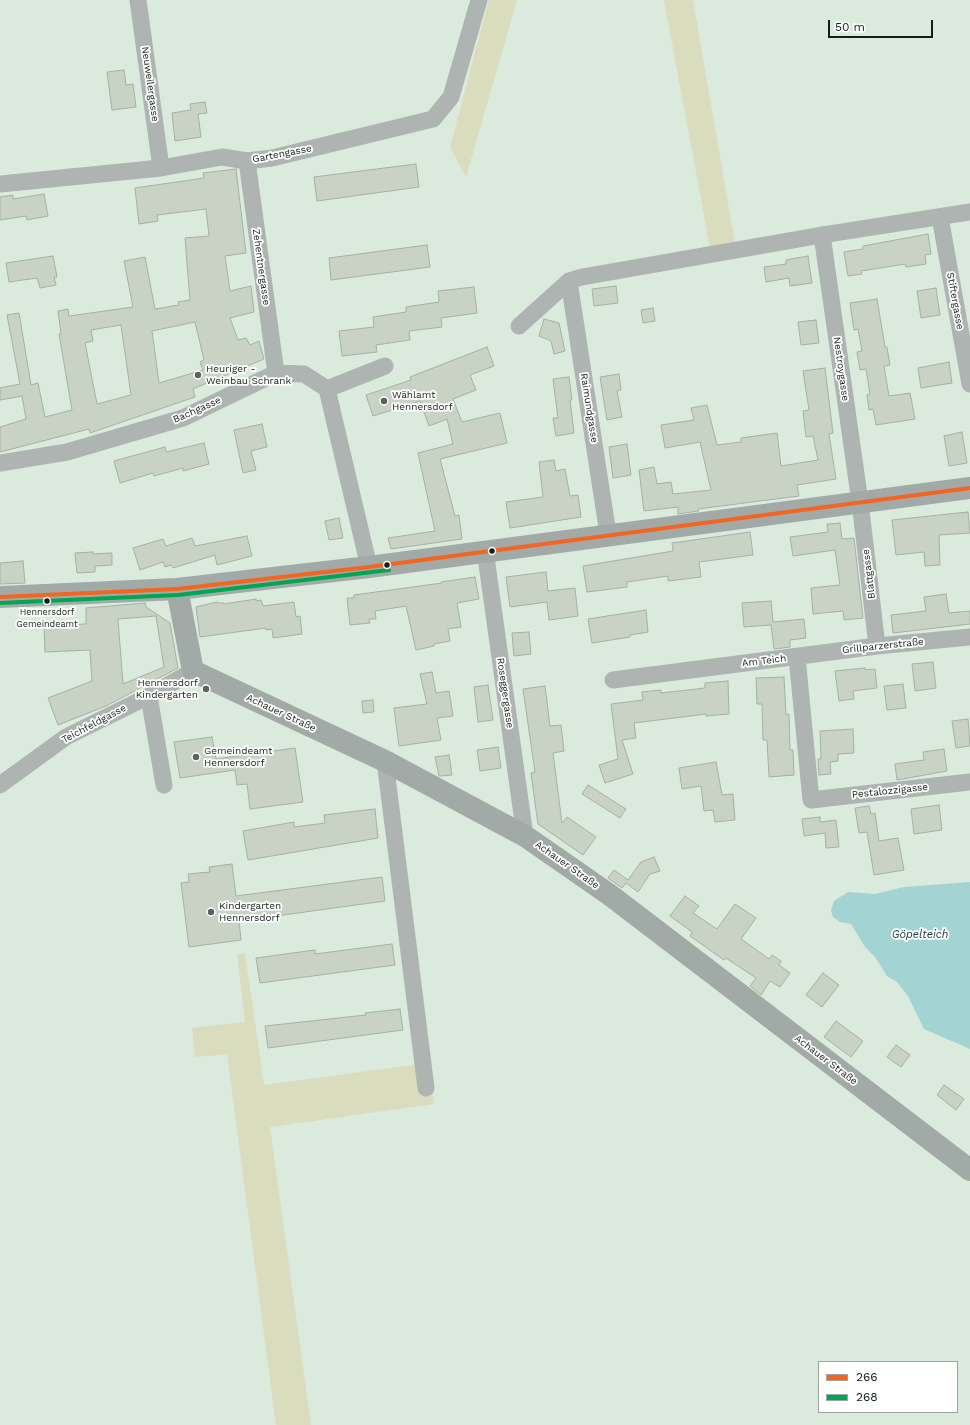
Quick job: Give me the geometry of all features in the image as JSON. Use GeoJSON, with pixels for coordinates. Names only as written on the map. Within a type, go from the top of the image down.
{"type":"FeatureCollection","features":[{"type":"Feature","properties":{"kind":"street","name":"Neuweilergasse"},"geometry":{"type":"LineString","coordinates":[[138,0],[161,168]]}},
{"type":"Feature","properties":{"kind":"street","name":"Gartengasse"},"geometry":{"type":"LineString","coordinates":[[0,184],[161,168],[222,157],[247,161],[272,158],[433,119],[451,97],[479,0]]}},
{"type":"Feature","properties":{"kind":"street","name":"Zehentnergasse"},"geometry":{"type":"LineString","coordinates":[[247,161],[276,373]]}},
{"type":"Feature","properties":{"kind":"street"},"geometry":{"type":"LineString","coordinates":[[519,326],[569,281],[582,277],[822,235],[970,212]]}},
{"type":"Feature","properties":{"kind":"street","name":"Stiftergasse"},"geometry":{"type":"LineString","coordinates":[[940,217],[970,384]]}},
{"type":"Feature","properties":{"kind":"street","name":"Nestroygasse"},"geometry":{"type":"LineString","coordinates":[[822,235],[860,502]]}},
{"type":"Feature","properties":{"kind":"street","name":"Raimundgasse"},"geometry":{"type":"LineString","coordinates":[[569,281],[608,534]]}},
{"type":"Feature","properties":{"kind":"street"},"geometry":{"type":"LineString","coordinates":[[369,566],[327,389],[385,366]]}},
{"type":"Feature","properties":{"kind":"street","name":"Bachgasse"},"geometry":{"type":"LineString","coordinates":[[0,463],[67,452],[184,418],[276,373],[304,374],[327,389]]}},
{"type":"Feature","properties":{"kind":"street"},"geometry":{"type":"LineString","coordinates":[[0,596],[178,589],[369,566],[970,488]]}},
{"type":"Feature","properties":{"kind":"street","name":"Blattgasse"},"geometry":{"type":"LineString","coordinates":[[860,502],[877,646]]}},
{"type":"Feature","properties":{"kind":"street","name":"Roseggergasse"},"geometry":{"type":"LineString","coordinates":[[485,550],[525,836]]}},
{"type":"Feature","properties":{"kind":"street"},"geometry":{"type":"LineString","coordinates":[[178,589],[193,671]]}},
{"type":"Feature","properties":{"kind":"street","name":"Grillparzerstraße"},"geometry":{"type":"LineString","coordinates":[[797,656],[877,646],[970,637]]}},
{"type":"Feature","properties":{"kind":"street","name":"Am Teich"},"geometry":{"type":"LineString","coordinates":[[612,680],[797,656],[811,800]]}},
{"type":"Feature","properties":{"kind":"street","name":"Achauer Straße"},"geometry":{"type":"LineString","coordinates":[[193,671],[385,761],[525,836],[610,895],[970,1170]]}},
{"type":"Feature","properties":{"kind":"street","name":"Teichfeldgasse"},"geometry":{"type":"LineString","coordinates":[[0,785],[66,738],[149,696],[193,671]]}},
{"type":"Feature","properties":{"kind":"street"},"geometry":{"type":"LineString","coordinates":[[149,696],[164,785]]}},
{"type":"Feature","properties":{"kind":"street"},"geometry":{"type":"LineString","coordinates":[[385,761],[426,1088]]}},
{"type":"Feature","properties":{"kind":"street","name":"Pestalozzigasse"},"geometry":{"type":"LineString","coordinates":[[811,800],[970,782]]}},
{"type":"Feature","properties":{"kind":"green space"},"geometry":{"type":"Polygon","coordinates":[[[489,0],[517,0],[466,177],[450,147],[489,0]]]}},
{"type":"Feature","properties":{"kind":"green space"},"geometry":{"type":"Polygon","coordinates":[[[664,0],[693,0],[735,244],[710,248],[664,0]]]}},
{"type":"Feature","properties":{"kind":"green space"},"geometry":{"type":"Polygon","coordinates":[[[245,953],[264,1085],[429,1063],[434,1104],[270,1127],[311,1425],[276,1425],[227,1054],[195,1057],[192,1028],[245,1022],[237,954],[245,953]]]}},
{"type":"Feature","properties":{"kind":"water","name":"Göpelteich"},"geometry":{"type":"Polygon","coordinates":[[[970,882],[970,1049],[924,1029],[908,996],[897,982],[887,976],[875,957],[865,947],[851,924],[840,922],[833,917],[831,910],[834,901],[848,892],[875,894],[904,887],[970,882]]]}},
{"type":"Feature","properties":{"kind":"building"},"geometry":{"type":"Polygon","coordinates":[[[124,70],[126,85],[133,84],[136,107],[112,110],[107,72],[124,70]]]}},
{"type":"Feature","properties":{"kind":"building"},"geometry":{"type":"Polygon","coordinates":[[[205,102],[207,113],[198,114],[201,137],[175,141],[172,113],[191,110],[190,104],[205,102]]]}},
{"type":"Feature","properties":{"kind":"building"},"geometry":{"type":"Polygon","coordinates":[[[416,164],[419,187],[317,201],[314,177],[416,164]]]}},
{"type":"Feature","properties":{"kind":"building"},"geometry":{"type":"Polygon","coordinates":[[[236,169],[246,253],[225,256],[230,291],[251,286],[254,312],[230,318],[238,340],[246,338],[250,345],[259,341],[264,359],[193,389],[195,397],[90,433],[89,429],[0,452],[0,427],[26,419],[22,396],[0,400],[0,388],[20,384],[7,315],[19,313],[31,385],[38,383],[45,417],[72,410],[59,334],[61,334],[58,311],[68,309],[69,316],[133,307],[124,261],[145,257],[155,309],[179,305],[178,302],[190,300],[185,238],[209,236],[206,209],[157,215],[158,221],[139,224],[135,188],[204,178],[203,173],[236,169]],[[195,322],[152,331],[159,383],[203,370],[200,362],[204,360],[195,322]],[[121,325],[91,330],[93,341],[85,343],[97,404],[131,395],[121,325]]]}},
{"type":"Feature","properties":{"kind":"building"},"geometry":{"type":"Polygon","coordinates":[[[44,194],[48,216],[27,220],[26,216],[0,220],[0,197],[13,195],[13,199],[44,194]]]}},
{"type":"Feature","properties":{"kind":"building"},"geometry":{"type":"Polygon","coordinates":[[[928,234],[931,254],[925,255],[926,264],[906,267],[905,264],[861,271],[862,274],[848,276],[844,252],[863,249],[863,246],[928,234]]]}},
{"type":"Feature","properties":{"kind":"building"},"geometry":{"type":"Polygon","coordinates":[[[427,245],[430,267],[331,280],[329,258],[427,245]]]}},
{"type":"Feature","properties":{"kind":"building"},"geometry":{"type":"Polygon","coordinates":[[[53,256],[57,277],[54,277],[56,285],[40,288],[37,278],[9,282],[6,263],[53,256]]]}},
{"type":"Feature","properties":{"kind":"building"},"geometry":{"type":"Polygon","coordinates":[[[808,256],[812,283],[790,286],[789,278],[766,282],[764,267],[786,264],[786,260],[808,256]]]}},
{"type":"Feature","properties":{"kind":"building"},"geometry":{"type":"Polygon","coordinates":[[[616,286],[618,303],[594,306],[592,289],[616,286]]]}},
{"type":"Feature","properties":{"kind":"building"},"geometry":{"type":"Polygon","coordinates":[[[474,287],[477,313],[441,318],[442,327],[409,331],[410,340],[376,345],[377,352],[342,356],[339,331],[374,327],[373,317],[406,312],[406,307],[439,302],[438,291],[474,287]]]}},
{"type":"Feature","properties":{"kind":"building"},"geometry":{"type":"Polygon","coordinates":[[[936,288],[940,315],[921,318],[917,291],[936,288]]]}},
{"type":"Feature","properties":{"kind":"building"},"geometry":{"type":"Polygon","coordinates":[[[877,299],[885,347],[887,347],[890,365],[884,366],[889,396],[910,393],[915,419],[876,425],[873,409],[869,410],[867,395],[870,394],[866,369],[860,370],[857,352],[862,351],[858,329],[854,330],[850,303],[877,299]]]}},
{"type":"Feature","properties":{"kind":"building"},"geometry":{"type":"Polygon","coordinates":[[[653,308],[655,321],[643,323],[641,310],[653,308]]]}},
{"type":"Feature","properties":{"kind":"building"},"geometry":{"type":"Polygon","coordinates":[[[544,319],[559,323],[565,351],[554,354],[551,341],[539,336],[544,319]]]}},
{"type":"Feature","properties":{"kind":"building"},"geometry":{"type":"Polygon","coordinates":[[[816,320],[819,343],[801,345],[798,322],[816,320]]]}},
{"type":"Feature","properties":{"kind":"building"},"geometry":{"type":"Polygon","coordinates":[[[487,347],[494,366],[470,375],[476,390],[453,399],[462,422],[500,413],[507,443],[440,459],[455,516],[459,515],[462,539],[391,549],[388,538],[435,531],[418,453],[453,444],[447,419],[429,426],[420,401],[373,416],[366,395],[411,380],[410,377],[487,347]]]}},
{"type":"Feature","properties":{"kind":"building"},"geometry":{"type":"Polygon","coordinates":[[[949,362],[952,383],[921,388],[918,368],[949,362]]]}},
{"type":"Feature","properties":{"kind":"building"},"geometry":{"type":"Polygon","coordinates":[[[825,368],[833,433],[829,434],[836,479],[797,485],[799,496],[698,509],[699,511],[678,514],[678,507],[644,511],[639,470],[654,467],[657,484],[671,482],[673,494],[711,490],[700,442],[665,448],[661,425],[694,420],[691,408],[707,405],[717,445],[741,442],[741,438],[777,433],[781,466],[818,460],[813,436],[806,437],[803,411],[809,410],[803,371],[825,368]]]}},
{"type":"Feature","properties":{"kind":"building"},"geometry":{"type":"Polygon","coordinates":[[[619,374],[621,390],[617,391],[622,417],[607,420],[600,377],[619,374]]]}},
{"type":"Feature","properties":{"kind":"building"},"geometry":{"type":"Polygon","coordinates":[[[569,377],[574,433],[556,436],[553,418],[558,418],[553,379],[569,377]]]}},
{"type":"Feature","properties":{"kind":"building"},"geometry":{"type":"Polygon","coordinates":[[[262,424],[267,447],[251,451],[256,470],[243,473],[234,430],[262,424]]]}},
{"type":"Feature","properties":{"kind":"building"},"geometry":{"type":"Polygon","coordinates":[[[962,432],[967,463],[949,466],[944,436],[962,432]]]}},
{"type":"Feature","properties":{"kind":"building"},"geometry":{"type":"Polygon","coordinates":[[[204,443],[209,464],[183,471],[183,468],[154,476],[153,473],[120,483],[114,461],[165,447],[166,452],[204,443]]]}},
{"type":"Feature","properties":{"kind":"building"},"geometry":{"type":"Polygon","coordinates":[[[627,444],[631,475],[613,478],[609,447],[627,444]]]}},
{"type":"Feature","properties":{"kind":"building"},"geometry":{"type":"Polygon","coordinates":[[[554,460],[556,471],[565,469],[570,496],[578,495],[581,517],[510,528],[506,502],[543,497],[539,462],[554,460]]]}},
{"type":"Feature","properties":{"kind":"building"},"geometry":{"type":"Polygon","coordinates":[[[968,512],[970,533],[939,535],[940,565],[925,566],[924,552],[896,555],[892,520],[968,512]]]}},
{"type":"Feature","properties":{"kind":"building"},"geometry":{"type":"Polygon","coordinates":[[[339,518],[343,538],[329,540],[325,521],[339,518]]]}},
{"type":"Feature","properties":{"kind":"building"},"geometry":{"type":"Polygon","coordinates":[[[840,523],[842,539],[854,538],[863,618],[844,620],[843,611],[813,614],[811,588],[840,585],[835,550],[793,556],[790,537],[828,532],[827,524],[840,523]]]}},
{"type":"Feature","properties":{"kind":"building"},"geometry":{"type":"Polygon","coordinates":[[[750,532],[753,555],[699,562],[701,577],[668,581],[668,576],[627,582],[627,587],[587,592],[583,566],[673,551],[672,543],[750,532]]]}},
{"type":"Feature","properties":{"kind":"building"},"geometry":{"type":"Polygon","coordinates":[[[247,536],[252,556],[217,565],[215,555],[173,568],[171,565],[165,567],[163,562],[140,570],[133,548],[163,539],[166,546],[192,538],[195,546],[247,536]]]}},
{"type":"Feature","properties":{"kind":"building"},"geometry":{"type":"Polygon","coordinates":[[[93,552],[93,554],[112,553],[112,565],[95,566],[95,572],[77,573],[75,553],[93,552]]]}},
{"type":"Feature","properties":{"kind":"building"},"geometry":{"type":"Polygon","coordinates":[[[23,561],[25,583],[0,584],[0,563],[23,561]]]}},
{"type":"Feature","properties":{"kind":"building"},"geometry":{"type":"Polygon","coordinates":[[[546,572],[548,591],[575,588],[578,616],[549,620],[547,602],[510,607],[506,577],[546,572]]]}},
{"type":"Feature","properties":{"kind":"building"},"geometry":{"type":"Polygon","coordinates":[[[475,577],[479,599],[457,603],[461,627],[448,629],[450,641],[416,650],[406,606],[375,611],[376,619],[369,619],[370,623],[350,625],[347,598],[354,598],[354,595],[475,577]]]}},
{"type":"Feature","properties":{"kind":"building"},"geometry":{"type":"Polygon","coordinates":[[[946,594],[949,613],[970,611],[970,624],[893,633],[891,615],[926,611],[924,597],[946,594]]]}},
{"type":"Feature","properties":{"kind":"building"},"geometry":{"type":"Polygon","coordinates":[[[256,599],[256,601],[261,600],[263,606],[294,602],[296,617],[300,616],[302,634],[273,638],[272,629],[266,630],[266,628],[200,637],[196,607],[217,602],[224,604],[256,599]]]}},
{"type":"Feature","properties":{"kind":"building"},"geometry":{"type":"Polygon","coordinates":[[[771,601],[773,622],[804,619],[806,638],[790,640],[790,647],[774,649],[771,625],[744,627],[742,603],[771,601]]]}},
{"type":"Feature","properties":{"kind":"building"},"geometry":{"type":"Polygon","coordinates":[[[145,603],[146,607],[170,623],[178,668],[106,706],[58,725],[48,698],[92,681],[90,650],[45,652],[44,626],[86,624],[86,608],[145,603]],[[156,616],[118,619],[123,684],[164,667],[156,616]]]}},
{"type":"Feature","properties":{"kind":"building"},"geometry":{"type":"Polygon","coordinates":[[[646,610],[648,632],[630,635],[630,637],[592,643],[588,619],[646,610]]]}},
{"type":"Feature","properties":{"kind":"building"},"geometry":{"type":"Polygon","coordinates":[[[529,632],[531,654],[514,656],[512,633],[529,632]]]}},
{"type":"Feature","properties":{"kind":"building"},"geometry":{"type":"Polygon","coordinates":[[[933,662],[936,688],[915,691],[912,664],[933,662]]]}},
{"type":"Feature","properties":{"kind":"building"},"geometry":{"type":"Polygon","coordinates":[[[865,668],[865,670],[875,669],[877,688],[853,691],[854,699],[839,701],[835,671],[865,668]]]}},
{"type":"Feature","properties":{"kind":"building"},"geometry":{"type":"Polygon","coordinates":[[[432,672],[436,693],[449,691],[453,716],[437,718],[441,740],[399,746],[394,708],[427,704],[420,674],[432,672]]]}},
{"type":"Feature","properties":{"kind":"building"},"geometry":{"type":"Polygon","coordinates":[[[784,677],[786,715],[789,714],[790,750],[793,750],[794,775],[769,777],[767,740],[763,740],[762,704],[757,704],[756,678],[784,677]]]}},
{"type":"Feature","properties":{"kind":"building"},"geometry":{"type":"Polygon","coordinates":[[[728,681],[729,714],[706,716],[706,714],[634,723],[636,738],[622,740],[633,774],[605,783],[599,765],[618,759],[611,704],[643,700],[642,692],[661,690],[661,693],[705,688],[705,683],[728,681]]]}},
{"type":"Feature","properties":{"kind":"building"},"geometry":{"type":"Polygon","coordinates":[[[903,684],[906,708],[887,710],[884,686],[903,684]]]}},
{"type":"Feature","properties":{"kind":"building"},"geometry":{"type":"Polygon","coordinates":[[[488,685],[493,720],[478,722],[474,687],[488,685]]]}},
{"type":"Feature","properties":{"kind":"building"},"geometry":{"type":"Polygon","coordinates":[[[545,686],[550,726],[561,725],[564,751],[553,753],[562,823],[567,817],[596,837],[583,855],[538,824],[531,773],[535,772],[523,689],[545,686]]]}},
{"type":"Feature","properties":{"kind":"building"},"geometry":{"type":"Polygon","coordinates":[[[373,700],[374,712],[363,713],[362,701],[373,700]]]}},
{"type":"Feature","properties":{"kind":"building"},"geometry":{"type":"Polygon","coordinates":[[[968,719],[970,746],[956,748],[952,721],[968,719]]]}},
{"type":"Feature","properties":{"kind":"building"},"geometry":{"type":"Polygon","coordinates":[[[853,729],[854,753],[838,754],[838,761],[830,762],[831,774],[819,775],[818,759],[821,759],[820,731],[853,729]]]}},
{"type":"Feature","properties":{"kind":"building"},"geometry":{"type":"Polygon","coordinates":[[[212,737],[216,759],[295,748],[303,802],[250,809],[247,784],[237,785],[235,770],[180,778],[174,742],[212,737]]]}},
{"type":"Feature","properties":{"kind":"building"},"geometry":{"type":"Polygon","coordinates":[[[498,747],[501,768],[480,771],[477,750],[498,747]]]}},
{"type":"Feature","properties":{"kind":"building"},"geometry":{"type":"Polygon","coordinates":[[[944,749],[947,771],[897,780],[895,764],[924,760],[923,752],[944,749]]]}},
{"type":"Feature","properties":{"kind":"building"},"geometry":{"type":"Polygon","coordinates":[[[449,755],[452,775],[439,776],[435,757],[449,755]]]}},
{"type":"Feature","properties":{"kind":"building"},"geometry":{"type":"Polygon","coordinates":[[[716,762],[722,795],[733,794],[735,820],[715,822],[713,810],[704,811],[701,786],[682,789],[679,768],[716,762]]]}},
{"type":"Feature","properties":{"kind":"building"},"geometry":{"type":"Polygon","coordinates":[[[588,785],[626,809],[620,818],[582,794],[588,785]]]}},
{"type":"Feature","properties":{"kind":"building"},"geometry":{"type":"Polygon","coordinates":[[[939,805],[942,830],[914,834],[911,809],[939,805]]]}},
{"type":"Feature","properties":{"kind":"building"},"geometry":{"type":"Polygon","coordinates":[[[869,806],[871,814],[875,813],[879,841],[898,838],[904,870],[874,875],[867,832],[859,833],[855,808],[869,806]]]}},
{"type":"Feature","properties":{"kind":"building"},"geometry":{"type":"Polygon","coordinates":[[[375,809],[378,838],[248,860],[243,831],[294,822],[294,827],[325,823],[324,815],[375,809]]]}},
{"type":"Feature","properties":{"kind":"building"},"geometry":{"type":"Polygon","coordinates":[[[820,817],[820,822],[836,820],[839,847],[826,848],[825,833],[804,836],[802,819],[820,817]]]}},
{"type":"Feature","properties":{"kind":"building"},"geometry":{"type":"Polygon","coordinates":[[[654,857],[660,871],[650,874],[638,892],[626,883],[622,888],[608,878],[614,870],[628,880],[641,862],[654,857]]]}},
{"type":"Feature","properties":{"kind":"building"},"geometry":{"type":"Polygon","coordinates":[[[232,864],[236,896],[382,877],[385,901],[239,921],[241,940],[189,947],[181,883],[189,882],[188,874],[210,872],[209,867],[232,864]]]}},
{"type":"Feature","properties":{"kind":"building"},"geometry":{"type":"Polygon","coordinates":[[[685,896],[699,906],[693,913],[717,929],[735,904],[756,918],[741,939],[769,959],[772,955],[781,961],[779,965],[790,973],[780,987],[770,981],[761,995],[750,986],[756,978],[726,958],[724,960],[690,936],[692,932],[670,916],[685,896]]]}},
{"type":"Feature","properties":{"kind":"building"},"geometry":{"type":"Polygon","coordinates":[[[392,944],[395,965],[260,983],[256,958],[315,950],[315,954],[392,944]]]}},
{"type":"Feature","properties":{"kind":"building"},"geometry":{"type":"Polygon","coordinates":[[[823,973],[839,985],[822,1007],[806,995],[823,973]]]}},
{"type":"Feature","properties":{"kind":"building"},"geometry":{"type":"Polygon","coordinates":[[[400,1009],[403,1030],[268,1048],[265,1026],[366,1015],[365,1013],[400,1009]]]}},
{"type":"Feature","properties":{"kind":"building"},"geometry":{"type":"Polygon","coordinates":[[[836,1021],[863,1041],[851,1057],[824,1037],[836,1021]]]}},
{"type":"Feature","properties":{"kind":"building"},"geometry":{"type":"Polygon","coordinates":[[[896,1045],[910,1055],[901,1067],[887,1057],[896,1045]]]}},
{"type":"Feature","properties":{"kind":"building"},"geometry":{"type":"Polygon","coordinates":[[[944,1085],[964,1099],[956,1110],[937,1095],[944,1085]]]}},
{"type":"Feature","properties":{"kind":"transit line","name":"266"},"geometry":{"type":"LineString","coordinates":[[0,597],[177,589],[369,567],[970,488]]}},
{"type":"Feature","properties":{"kind":"transit line","name":"268"},"geometry":{"type":"LineString","coordinates":[[0,603],[178,595],[389,570]]}},
{"type":"Feature","properties":{"kind":"place","name":"Heuriger - Weinbau Schrank"},"geometry":{"type":"Point","coordinates":[198,375]}},
{"type":"Feature","properties":{"kind":"place","name":"Wählamt Hennersdorf"},"geometry":{"type":"Point","coordinates":[384,401]}},
{"type":"Feature","properties":{"kind":"place","name":"Hennersdorf Gemeindeamt"},"geometry":{"type":"Point","coordinates":[47,601]}},
{"type":"Feature","properties":{"kind":"place","name":"Hennersdorf Kindergarten"},"geometry":{"type":"Point","coordinates":[206,689]}},
{"type":"Feature","properties":{"kind":"place","name":"Gemeindeamt Hennersdorf"},"geometry":{"type":"Point","coordinates":[196,757]}},
{"type":"Feature","properties":{"kind":"place","name":"Kindergarten Hennersdorf"},"geometry":{"type":"Point","coordinates":[211,912]}}]}
